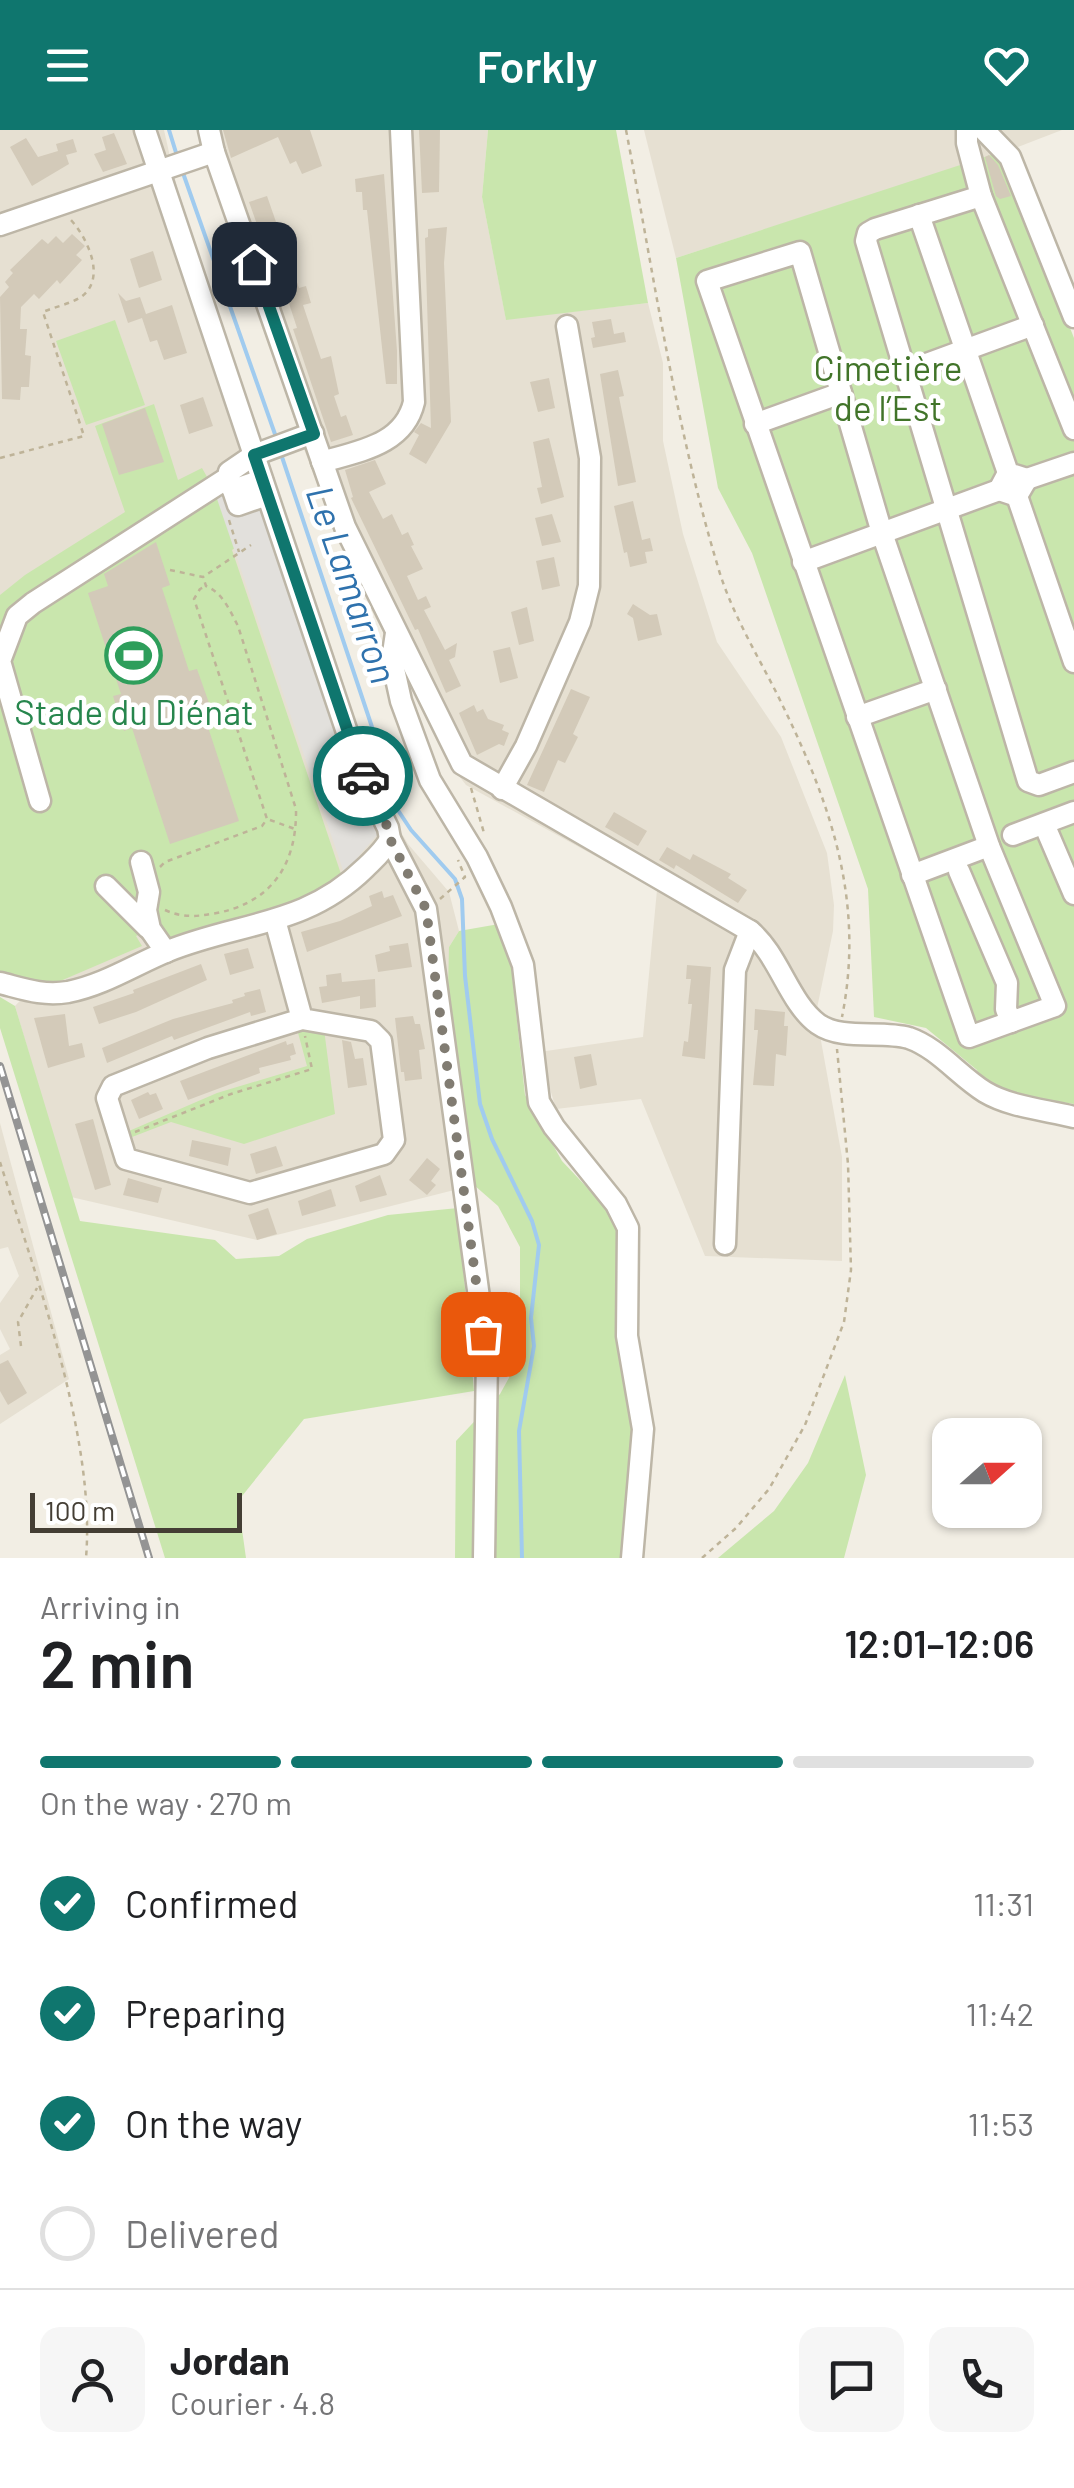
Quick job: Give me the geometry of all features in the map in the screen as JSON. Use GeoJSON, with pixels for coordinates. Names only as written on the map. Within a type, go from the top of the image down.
{"type":"FeatureCollection","features":[{"type":"Feature","properties":{"kind":"street"},"geometry":{"type":"LineString","coordinates":[[145,130],[185,162],[314,434],[345,527],[455,753],[470,772],[750,931],[762,941],[806,1011],[820,1025],[839,1032],[882,1033],[912,1039],[985,1092],[1002,1100],[1074,1117]]}},
{"type":"Feature","properties":{"kind":"street"},"geometry":{"type":"LineString","coordinates":[[3,219],[56,206],[185,162],[209,130]]}},
{"type":"Feature","properties":{"kind":"street"},"geometry":{"type":"LineString","coordinates":[[322,462],[378,444],[398,433],[410,418],[414,402],[401,130]]}},
{"type":"Feature","properties":{"kind":"street"},"geometry":{"type":"LineString","coordinates":[[967,130],[981,196],[1074,429]]}},
{"type":"Feature","properties":{"kind":"street"},"geometry":{"type":"LineString","coordinates":[[984,130],[1010,157],[1067,280],[1074,317]]}},
{"type":"Feature","properties":{"kind":"street"},"geometry":{"type":"LineString","coordinates":[[185,162],[261,453],[264,488],[360,771],[426,909],[486,1356],[484,1558]]}},
{"type":"Feature","properties":{"kind":"street"},"geometry":{"type":"LineString","coordinates":[[981,196],[874,229],[866,240],[1028,782],[1039,785],[1074,772]]}},
{"type":"Feature","properties":{"kind":"street"},"geometry":{"type":"LineString","coordinates":[[918,216],[1074,662]]}},
{"type":"Feature","properties":{"kind":"street"},"geometry":{"type":"LineString","coordinates":[[800,252],[882,533],[990,846],[1056,1006],[969,1038],[755,424],[708,281],[800,252]]}},
{"type":"Feature","properties":{"kind":"street"},"geometry":{"type":"LineString","coordinates":[[502,789],[526,746],[572,640],[589,586],[590,458],[567,326]]}},
{"type":"Feature","properties":{"kind":"street"},"geometry":{"type":"LineString","coordinates":[[905,372],[1033,326]]}},
{"type":"Feature","properties":{"kind":"street"},"geometry":{"type":"LineString","coordinates":[[755,424],[841,393]]}},
{"type":"Feature","properties":{"kind":"street"},"geometry":{"type":"LineString","coordinates":[[264,488],[238,505],[229,472],[261,453],[314,434]]}},
{"type":"Feature","properties":{"kind":"street"},"geometry":{"type":"LineString","coordinates":[[803,562],[1074,463]]}},
{"type":"Feature","properties":{"kind":"street"},"geometry":{"type":"LineString","coordinates":[[40,801],[0,661],[17,616],[62,584],[231,484]]}},
{"type":"Feature","properties":{"kind":"street"},"geometry":{"type":"LineString","coordinates":[[396,633],[392,660],[401,701],[430,780],[502,907],[523,966],[539,1102],[554,1127],[616,1204],[628,1228],[627,1336],[643,1429],[632,1558]]}},
{"type":"Feature","properties":{"kind":"street"},"geometry":{"type":"LineString","coordinates":[[857,717],[936,689]]}},
{"type":"Feature","properties":{"kind":"street"},"geometry":{"type":"LineString","coordinates":[[1013,834],[1074,812]]}},
{"type":"Feature","properties":{"kind":"street"},"geometry":{"type":"LineString","coordinates":[[1044,824],[1074,894]]}},
{"type":"Feature","properties":{"kind":"street"},"geometry":{"type":"LineString","coordinates":[[0,983],[40,994],[68,992],[104,982],[166,952],[212,936],[309,909],[332,896],[374,860],[390,839]]}},
{"type":"Feature","properties":{"kind":"street"},"geometry":{"type":"LineString","coordinates":[[912,875],[990,846]]}},
{"type":"Feature","properties":{"kind":"street"},"geometry":{"type":"LineString","coordinates":[[141,862],[150,885],[146,910],[150,929]]}},
{"type":"Feature","properties":{"kind":"street"},"geometry":{"type":"LineString","coordinates":[[960,872],[1007,984],[1006,1008],[1011,1022]]}},
{"type":"Feature","properties":{"kind":"street"},"geometry":{"type":"LineString","coordinates":[[106,886],[150,929],[166,952]]}},
{"type":"Feature","properties":{"kind":"street"},"geometry":{"type":"LineString","coordinates":[[275,920],[302,1019]]}},
{"type":"Feature","properties":{"kind":"street"},"geometry":{"type":"LineString","coordinates":[[725,1244],[735,970],[750,931]]}},
{"type":"Feature","properties":{"kind":"street"},"geometry":{"type":"LineString","coordinates":[[302,1019],[371,1031],[381,1041],[394,1140],[384,1154],[250,1193],[126,1159],[107,1098],[113,1086],[208,1048],[302,1019]]}},
{"type":"Feature","properties":{"kind":"path"},"geometry":{"type":"LineString","coordinates":[[626,130],[700,507],[715,557],[804,754],[838,843],[848,904],[846,998],[837,1072],[848,1164],[851,1270],[844,1322],[805,1425],[769,1489],[736,1528],[702,1558]]}},
{"type":"Feature","properties":{"kind":"path"},"geometry":{"type":"LineString","coordinates":[[0,458],[84,436],[42,312],[84,296],[94,262],[88,241],[56,206]]}},
{"type":"Feature","properties":{"kind":"path"},"geometry":{"type":"LineString","coordinates":[[170,570],[203,577],[251,546]]}},
{"type":"Feature","properties":{"kind":"path"},"geometry":{"type":"LineString","coordinates":[[203,577],[206,586],[225,602],[238,626],[296,808],[296,830],[293,851],[274,883],[247,904],[191,917],[168,912],[157,900],[150,885],[155,872],[165,862],[262,826],[266,819],[194,599],[206,586]]}},
{"type":"Feature","properties":{"kind":"path"},"geometry":{"type":"LineString","coordinates":[[470,772],[473,798],[487,842],[475,855]]}},
{"type":"Feature","properties":{"kind":"path"},"geometry":{"type":"LineString","coordinates":[[266,819],[296,830]]}},
{"type":"Feature","properties":{"kind":"path"},"geometry":{"type":"LineString","coordinates":[[449,892],[461,882]]}},
{"type":"Feature","properties":{"kind":"path"},"geometry":{"type":"LineString","coordinates":[[119,1138],[231,1094],[312,1069],[302,1019]]}},
{"type":"Feature","properties":{"kind":"path"},"geometry":{"type":"LineString","coordinates":[[0,1162],[75,1424],[89,1523],[86,1558]]}},
{"type":"Feature","properties":{"kind":"path"},"geometry":{"type":"LineString","coordinates":[[21,1346],[18,1322],[37,1288]]}},
{"type":"Feature","properties":{"kind":"shaded area"},"geometry":{"type":"Polygon","coordinates":[[[0,130],[164,130],[179,197],[368,777],[408,844],[449,892],[459,931],[449,947],[474,1185],[257,1240],[71,1197],[15,1006],[35,985],[57,982],[0,776],[0,130]]]}},
{"type":"Feature","properties":{"kind":"shaded area"},"geometry":{"type":"Polygon","coordinates":[[[202,130],[488,130],[482,197],[506,319],[648,303],[663,363],[663,441],[683,534],[717,642],[781,737],[827,853],[833,931],[816,1013],[842,1157],[842,1261],[705,1256],[641,1099],[556,1109],[539,1052],[643,1037],[657,890],[466,785],[459,776],[373,613],[331,520],[302,444],[202,130]]]}},
{"type":"Feature","properties":{"kind":"shaded area"},"geometry":{"type":"Polygon","coordinates":[[[644,130],[1062,130],[676,258],[644,130]]]}},
{"type":"Feature","properties":{"kind":"shaded area"},"geometry":{"type":"Polygon","coordinates":[[[255,477],[377,835],[344,873],[215,493],[255,477]]]}},
{"type":"Feature","properties":{"kind":"shaded area"},"geometry":{"type":"Polygon","coordinates":[[[0,1123],[69,1379],[0,1424],[0,1355],[10,1349],[0,1329],[0,1303],[19,1276],[8,1247],[0,1249],[0,1123]]]}},
{"type":"Feature","properties":{"kind":"green space"},"geometry":{"type":"Polygon","coordinates":[[[488,130],[616,130],[648,303],[506,320],[482,197],[488,130]]]}},
{"type":"Feature","properties":{"kind":"green space","name":"Cimetière de l’Est"},"geometry":{"type":"Polygon","coordinates":[[[1000,152],[1074,338],[1074,1104],[1009,1094],[980,1080],[977,1070],[926,1028],[874,1017],[868,889],[752,553],[718,488],[676,258],[1000,152]]]}},
{"type":"Feature","properties":{"kind":"green space"},"geometry":{"type":"Polygon","coordinates":[[[115,320],[145,405],[86,425],[56,341],[115,320]]]}},
{"type":"Feature","properties":{"kind":"green space","name":"Stade du Diénat"},"geometry":{"type":"Polygon","coordinates":[[[154,404],[178,480],[202,468],[219,498],[235,548],[232,550],[342,877],[303,899],[260,914],[170,937],[156,927],[136,936],[142,946],[58,982],[35,985],[0,975],[0,595],[125,512],[95,426],[154,404]]]}},
{"type":"Feature","properties":{"kind":"green space"},"geometry":{"type":"Polygon","coordinates":[[[499,924],[510,955],[525,1095],[562,1161],[612,1214],[621,1246],[616,1342],[635,1428],[621,1558],[455,1558],[456,1441],[500,1394],[520,1358],[520,1247],[498,1206],[474,1185],[447,1031],[449,947],[459,931],[499,924]]]}},
{"type":"Feature","properties":{"kind":"green space"},"geometry":{"type":"Polygon","coordinates":[[[0,997],[15,1006],[80,1221],[215,1240],[236,1259],[279,1256],[307,1239],[388,1215],[458,1208],[474,1391],[304,1419],[238,1501],[246,1558],[165,1558],[0,1028],[0,997]]]}},
{"type":"Feature","properties":{"kind":"green space"},"geometry":{"type":"Polygon","coordinates":[[[297,1029],[324,1029],[335,1114],[244,1144],[171,1122],[132,1137],[129,1131],[217,1093],[307,1066],[297,1029]]]}},
{"type":"Feature","properties":{"kind":"green space"},"geometry":{"type":"Polygon","coordinates":[[[845,1375],[866,1475],[844,1558],[718,1558],[774,1511],[808,1463],[845,1375]]]}},
{"type":"Feature","properties":{"kind":"building"},"geometry":{"type":"Polygon","coordinates":[[[223,130],[310,130],[322,166],[302,174],[296,161],[290,164],[278,137],[231,158],[223,130]]]}},
{"type":"Feature","properties":{"kind":"building"},"geometry":{"type":"Polygon","coordinates":[[[419,130],[440,130],[439,192],[422,193],[419,130]]]}},
{"type":"Feature","properties":{"kind":"building"},"geometry":{"type":"Polygon","coordinates":[[[114,133],[127,164],[103,172],[94,154],[106,150],[102,137],[114,133]]]}},
{"type":"Feature","properties":{"kind":"building"},"geometry":{"type":"Polygon","coordinates":[[[26,138],[38,157],[58,151],[56,144],[73,139],[77,152],[66,155],[69,164],[32,186],[10,147],[26,138]]]}},
{"type":"Feature","properties":{"kind":"building"},"geometry":{"type":"Polygon","coordinates":[[[989,155],[998,165],[1011,196],[996,196],[985,157],[989,155]]]}},
{"type":"Feature","properties":{"kind":"building"},"geometry":{"type":"Polygon","coordinates":[[[384,174],[397,384],[386,384],[367,210],[363,210],[362,192],[356,192],[355,179],[384,174]]]}},
{"type":"Feature","properties":{"kind":"building"},"geometry":{"type":"Polygon","coordinates":[[[267,196],[299,288],[306,286],[311,303],[303,305],[321,359],[331,356],[339,394],[334,396],[353,435],[331,442],[293,329],[297,328],[282,282],[278,283],[249,202],[267,196]]]}},
{"type":"Feature","properties":{"kind":"building"},"geometry":{"type":"Polygon","coordinates":[[[447,227],[444,263],[451,422],[426,464],[409,454],[419,435],[414,432],[421,423],[431,428],[425,238],[428,229],[447,227]]]}},
{"type":"Feature","properties":{"kind":"building"},"geometry":{"type":"Polygon","coordinates":[[[72,234],[85,246],[76,255],[82,260],[60,284],[57,280],[39,299],[34,294],[21,307],[20,329],[27,329],[25,355],[31,356],[29,387],[21,387],[20,400],[2,399],[0,297],[9,287],[5,282],[13,273],[10,270],[42,239],[48,244],[56,236],[63,243],[72,234]]]}},
{"type":"Feature","properties":{"kind":"building"},"geometry":{"type":"Polygon","coordinates":[[[153,251],[162,280],[139,288],[130,259],[153,251]]]}},
{"type":"Feature","properties":{"kind":"building"},"geometry":{"type":"Polygon","coordinates":[[[118,293],[126,301],[140,297],[146,314],[172,305],[187,353],[164,360],[157,340],[150,342],[142,318],[128,323],[118,293]]]}},
{"type":"Feature","properties":{"kind":"building"},"geometry":{"type":"Polygon","coordinates":[[[611,319],[614,334],[624,332],[626,342],[593,348],[592,322],[611,319]]]}},
{"type":"Feature","properties":{"kind":"building"},"geometry":{"type":"Polygon","coordinates":[[[618,370],[624,396],[619,397],[636,482],[618,486],[600,374],[618,370]]]}},
{"type":"Feature","properties":{"kind":"building"},"geometry":{"type":"Polygon","coordinates":[[[549,378],[555,408],[538,412],[530,382],[549,378]]]}},
{"type":"Feature","properties":{"kind":"building"},"geometry":{"type":"Polygon","coordinates":[[[203,397],[213,426],[189,434],[180,405],[203,397]]]}},
{"type":"Feature","properties":{"kind":"building"},"geometry":{"type":"Polygon","coordinates":[[[145,408],[164,462],[119,475],[102,424],[145,408]]]}},
{"type":"Feature","properties":{"kind":"building"},"geometry":{"type":"Polygon","coordinates":[[[549,438],[564,497],[541,504],[537,488],[542,487],[533,442],[549,438]]]}},
{"type":"Feature","properties":{"kind":"building"},"geometry":{"type":"Polygon","coordinates":[[[375,460],[386,484],[369,492],[383,519],[392,514],[402,535],[408,532],[423,569],[407,576],[418,600],[426,596],[431,607],[424,610],[445,650],[457,643],[455,657],[449,660],[461,686],[446,693],[351,498],[345,470],[375,460]]]}},
{"type":"Feature","properties":{"kind":"building"},"geometry":{"type":"Polygon","coordinates":[[[633,501],[642,540],[650,538],[653,551],[645,552],[647,563],[630,567],[614,506],[633,501]]]}},
{"type":"Feature","properties":{"kind":"building"},"geometry":{"type":"Polygon","coordinates":[[[552,514],[561,542],[542,546],[535,518],[552,514]]]}},
{"type":"Feature","properties":{"kind":"building"},"geometry":{"type":"Polygon","coordinates":[[[156,542],[170,585],[162,588],[189,671],[197,669],[209,703],[201,706],[239,821],[170,844],[132,728],[124,731],[113,696],[121,694],[88,593],[108,586],[104,574],[156,542]]]}},
{"type":"Feature","properties":{"kind":"building"},"geometry":{"type":"Polygon","coordinates":[[[554,557],[560,586],[542,590],[536,561],[554,557]]]}},
{"type":"Feature","properties":{"kind":"building"},"geometry":{"type":"Polygon","coordinates":[[[633,604],[650,615],[657,614],[662,635],[638,641],[633,618],[627,614],[633,604]]]}},
{"type":"Feature","properties":{"kind":"building"},"geometry":{"type":"Polygon","coordinates":[[[527,607],[534,641],[519,645],[511,612],[527,607]]]}},
{"type":"Feature","properties":{"kind":"building"},"geometry":{"type":"Polygon","coordinates":[[[510,647],[518,678],[500,683],[493,651],[510,647]]]}},
{"type":"Feature","properties":{"kind":"building"},"geometry":{"type":"Polygon","coordinates":[[[571,689],[590,697],[573,734],[578,737],[565,763],[558,760],[544,792],[527,785],[571,689]]]}},
{"type":"Feature","properties":{"kind":"building"},"geometry":{"type":"Polygon","coordinates":[[[474,705],[477,712],[483,709],[488,719],[504,725],[502,730],[509,733],[504,746],[499,744],[477,755],[459,713],[474,705]]]}},
{"type":"Feature","properties":{"kind":"building"},"geometry":{"type":"Polygon","coordinates":[[[614,812],[647,831],[638,846],[605,827],[614,812]]]}},
{"type":"Feature","properties":{"kind":"building"},"geometry":{"type":"Polygon","coordinates":[[[667,847],[690,860],[693,854],[731,874],[728,878],[747,890],[738,903],[676,865],[674,869],[659,860],[667,847]]]}},
{"type":"Feature","properties":{"kind":"building"},"geometry":{"type":"Polygon","coordinates":[[[382,891],[384,898],[393,895],[402,916],[307,952],[301,932],[340,921],[372,906],[369,896],[382,891]]]}},
{"type":"Feature","properties":{"kind":"building"},"geometry":{"type":"Polygon","coordinates":[[[408,943],[412,967],[378,972],[375,955],[390,951],[389,946],[408,943]]]}},
{"type":"Feature","properties":{"kind":"building"},"geometry":{"type":"Polygon","coordinates":[[[248,948],[254,968],[230,975],[224,954],[248,948]]]}},
{"type":"Feature","properties":{"kind":"building"},"geometry":{"type":"Polygon","coordinates":[[[201,964],[207,980],[99,1024],[93,1007],[201,964]]]}},
{"type":"Feature","properties":{"kind":"building"},"geometry":{"type":"Polygon","coordinates":[[[687,965],[711,967],[705,1059],[682,1056],[684,1041],[688,1042],[692,1004],[688,1004],[691,979],[686,979],[687,965]]]}},
{"type":"Feature","properties":{"kind":"building"},"geometry":{"type":"Polygon","coordinates":[[[341,973],[342,982],[375,979],[376,1007],[360,1009],[360,996],[322,1003],[319,987],[327,986],[326,975],[341,973]]]}},
{"type":"Feature","properties":{"kind":"building"},"geometry":{"type":"Polygon","coordinates":[[[260,989],[266,1012],[251,1016],[250,1012],[174,1040],[172,1036],[107,1063],[102,1048],[173,1019],[233,1003],[244,993],[260,989]]]}},
{"type":"Feature","properties":{"kind":"building"},"geometry":{"type":"Polygon","coordinates":[[[755,1009],[785,1012],[786,1056],[776,1054],[774,1086],[753,1085],[758,1030],[754,1030],[755,1009]]]}},
{"type":"Feature","properties":{"kind":"building"},"geometry":{"type":"Polygon","coordinates":[[[65,1014],[69,1046],[82,1043],[85,1057],[48,1068],[34,1018],[65,1014]]]}},
{"type":"Feature","properties":{"kind":"building"},"geometry":{"type":"Polygon","coordinates":[[[413,1016],[415,1024],[420,1024],[425,1049],[419,1050],[422,1079],[405,1081],[395,1018],[413,1016]]]}},
{"type":"Feature","properties":{"kind":"building"},"geometry":{"type":"Polygon","coordinates":[[[342,1040],[351,1042],[355,1059],[363,1058],[367,1085],[348,1088],[342,1040]]]}},
{"type":"Feature","properties":{"kind":"building"},"geometry":{"type":"Polygon","coordinates":[[[286,1041],[287,1045],[293,1043],[296,1054],[290,1056],[291,1060],[259,1068],[260,1073],[188,1100],[180,1081],[286,1041]]]}},
{"type":"Feature","properties":{"kind":"building"},"geometry":{"type":"Polygon","coordinates":[[[591,1054],[597,1085],[580,1089],[574,1057],[591,1054]]]}},
{"type":"Feature","properties":{"kind":"building"},"geometry":{"type":"Polygon","coordinates":[[[148,1092],[156,1093],[163,1109],[139,1119],[131,1100],[148,1092]]]}},
{"type":"Feature","properties":{"kind":"building"},"geometry":{"type":"Polygon","coordinates":[[[93,1119],[111,1185],[95,1190],[75,1124],[93,1119]]]}},
{"type":"Feature","properties":{"kind":"building"},"geometry":{"type":"Polygon","coordinates":[[[192,1140],[231,1148],[228,1166],[189,1156],[192,1140]]]}},
{"type":"Feature","properties":{"kind":"building"},"geometry":{"type":"Polygon","coordinates":[[[276,1146],[283,1166],[256,1174],[250,1154],[276,1146]]]}},
{"type":"Feature","properties":{"kind":"building"},"geometry":{"type":"Polygon","coordinates":[[[427,1158],[440,1169],[431,1181],[436,1185],[427,1195],[409,1180],[427,1158]]]}},
{"type":"Feature","properties":{"kind":"building"},"geometry":{"type":"Polygon","coordinates":[[[380,1175],[387,1195],[360,1202],[355,1186],[380,1175]]]}},
{"type":"Feature","properties":{"kind":"building"},"geometry":{"type":"Polygon","coordinates":[[[128,1178],[162,1188],[158,1203],[123,1195],[128,1178]]]}},
{"type":"Feature","properties":{"kind":"building"},"geometry":{"type":"Polygon","coordinates":[[[331,1189],[336,1206],[302,1216],[298,1201],[331,1189]]]}},
{"type":"Feature","properties":{"kind":"building"},"geometry":{"type":"Polygon","coordinates":[[[268,1208],[277,1234],[257,1240],[248,1215],[268,1208]]]}},
{"type":"Feature","properties":{"kind":"building"},"geometry":{"type":"Polygon","coordinates":[[[8,1360],[27,1393],[8,1405],[0,1391],[0,1364],[8,1360]]]}},
{"type":"Feature","properties":{"kind":"waterway","name":"Le Lamarron"},"geometry":{"type":"LineString","coordinates":[[169,130],[178,159]]}},
{"type":"Feature","properties":{"kind":"waterway","name":"Le Lamarron"},"geometry":{"type":"LineString","coordinates":[[183,173],[276,437]]}},
{"type":"Feature","properties":{"kind":"waterway"},"geometry":{"type":"LineString","coordinates":[[280,451],[379,748],[378,767],[384,789],[411,830],[455,879],[462,899],[465,976],[480,1104],[539,1245],[531,1318],[534,1346],[519,1431],[522,1558]]}},
{"type":"Feature","properties":{"kind":"railway"},"geometry":{"type":"LineString","coordinates":[[0,1066],[149,1558]]}},
{"type":"Feature","properties":{"kind":"way so far"},"geometry":{"type":"LineString","coordinates":[[363,776],[426,909],[483,1334]]}},
{"type":"Feature","properties":{"kind":"place","name":"Stade du Diénat"},"geometry":{"type":"Point","coordinates":[134,655]}},
{"type":"Feature","properties":{"kind":"route"},"geometry":{"type":"LineString","coordinates":[[254,264],[314,434],[254,455],[363,776]]}}]}
